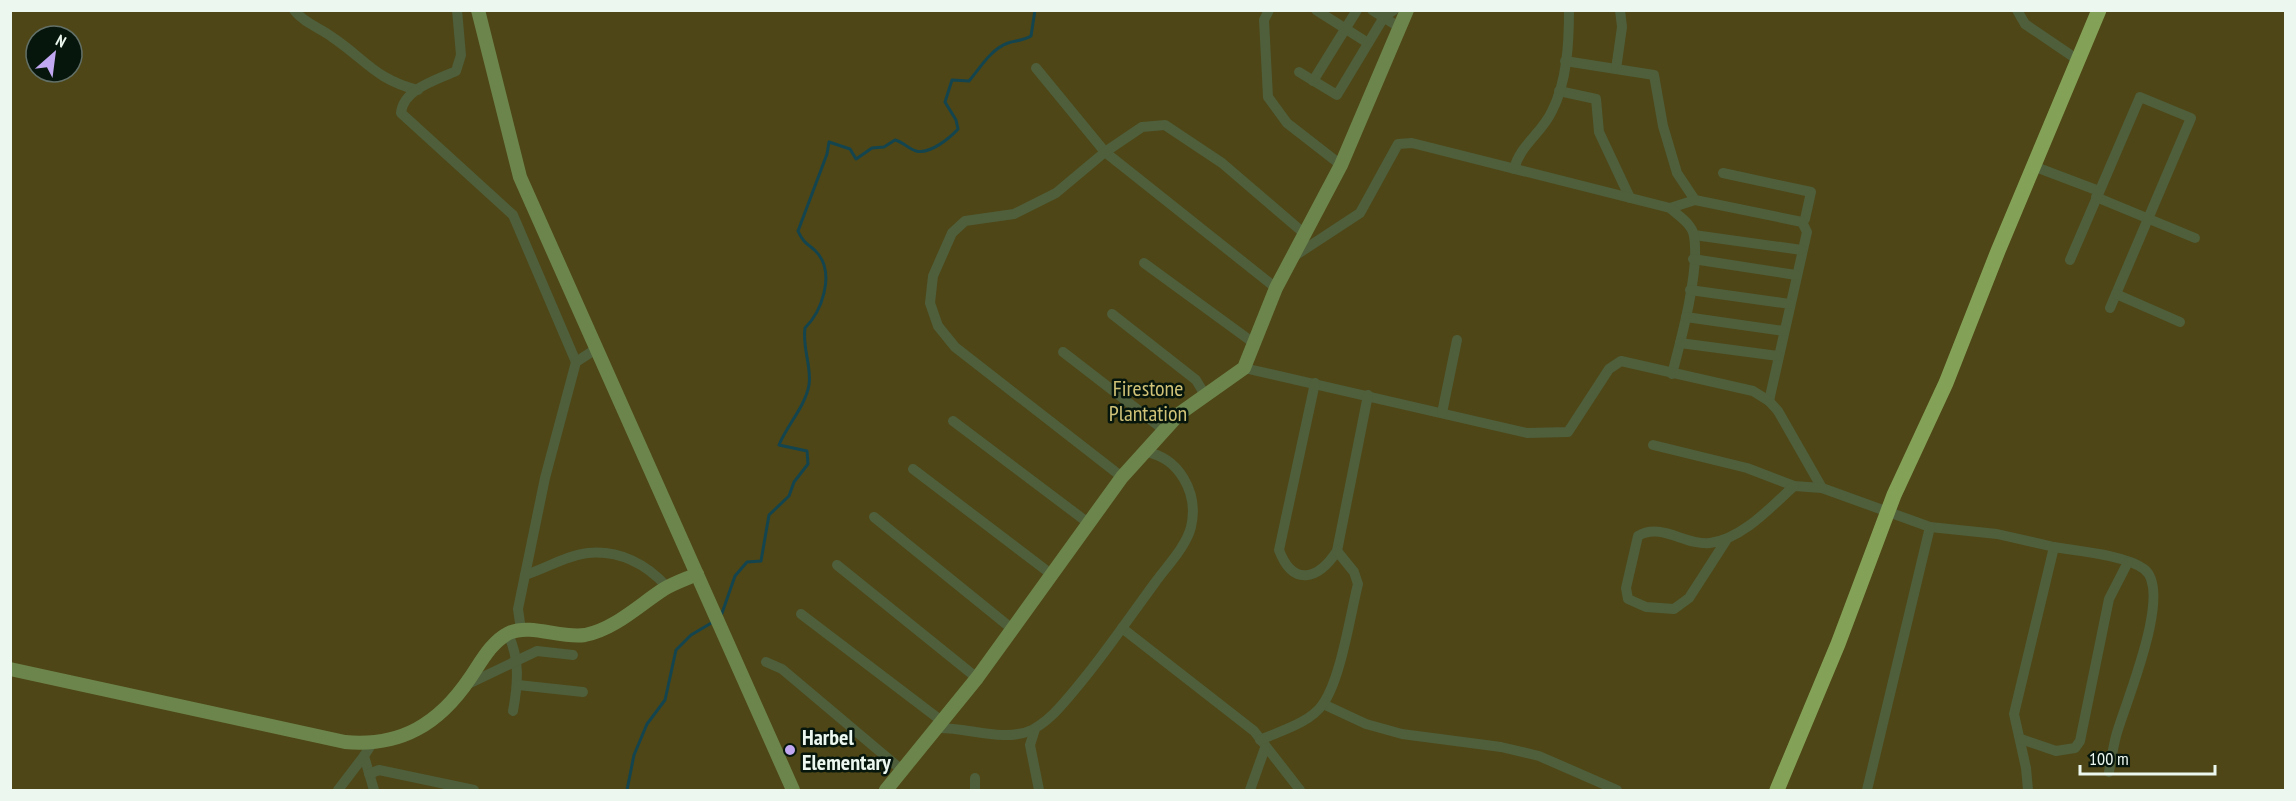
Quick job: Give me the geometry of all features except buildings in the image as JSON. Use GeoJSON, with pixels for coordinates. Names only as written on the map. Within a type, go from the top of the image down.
{"type":"FeatureCollection","features":[{"type":"Feature","properties":{"kind":"main road"},"geometry":{"type":"LineString","coordinates":[[1777,790],[1838,644],[1888,513],[1946,383],[2033,166],[2099,10]]}},
{"type":"Feature","properties":{"kind":"street"},"geometry":{"type":"LineString","coordinates":[[294,10],[300,17],[334,38],[374,72],[400,86],[418,90]]}},
{"type":"Feature","properties":{"kind":"street"},"geometry":{"type":"LineString","coordinates":[[457,10],[461,55],[456,71],[410,95],[402,106],[401,113],[513,214],[576,362],[545,478],[518,609],[515,632],[518,685],[513,711]]}},
{"type":"Feature","properties":{"kind":"street"},"geometry":{"type":"LineString","coordinates":[[478,10],[520,177],[793,790]]}},
{"type":"Feature","properties":{"kind":"street"},"geometry":{"type":"LineString","coordinates":[[1269,10],[1264,20],[1268,97],[1287,123],[1341,165]]}},
{"type":"Feature","properties":{"kind":"street"},"geometry":{"type":"LineString","coordinates":[[1316,10],[1368,43]]}},
{"type":"Feature","properties":{"kind":"street"},"geometry":{"type":"LineString","coordinates":[[1313,81],[1357,10]]}},
{"type":"Feature","properties":{"kind":"street"},"geometry":{"type":"LineString","coordinates":[[1372,10],[1399,27]]}},
{"type":"Feature","properties":{"kind":"street"},"geometry":{"type":"LineString","coordinates":[[1299,72],[1337,96],[1384,17],[1394,10]]}},
{"type":"Feature","properties":{"kind":"street"},"geometry":{"type":"LineString","coordinates":[[886,790],[977,678],[1011,627],[1122,477],[1179,414],[1244,368],[1276,288],[1341,165],[1407,10]]}},
{"type":"Feature","properties":{"kind":"street"},"geometry":{"type":"LineString","coordinates":[[1514,169],[1518,153],[1552,112],[1565,61],[1569,10]]}},
{"type":"Feature","properties":{"kind":"street"},"geometry":{"type":"LineString","coordinates":[[1616,69],[1622,27],[1620,10]]}},
{"type":"Feature","properties":{"kind":"street"},"geometry":{"type":"LineString","coordinates":[[2017,10],[2025,24],[2078,60]]}},
{"type":"Feature","properties":{"kind":"street"},"geometry":{"type":"LineString","coordinates":[[1565,61],[1654,75],[1663,126],[1677,173],[1695,200]]}},
{"type":"Feature","properties":{"kind":"street"},"geometry":{"type":"LineString","coordinates":[[1036,68],[1105,152],[1276,288]]}},
{"type":"Feature","properties":{"kind":"street"},"geometry":{"type":"LineString","coordinates":[[1559,91],[1596,99],[1599,132],[1630,198]]}},
{"type":"Feature","properties":{"kind":"street"},"geometry":{"type":"LineString","coordinates":[[2070,260],[2140,97],[2191,118],[2110,308]]}},
{"type":"Feature","properties":{"kind":"street"},"geometry":{"type":"LineString","coordinates":[[1122,477],[955,347],[938,326],[930,303],[933,276],[952,233],[965,220],[1014,213],[1056,193],[1105,152],[1142,127],[1165,125],[1222,163],[1306,235]]}},
{"type":"Feature","properties":{"kind":"street"},"geometry":{"type":"LineString","coordinates":[[1293,257],[1360,213],[1398,144],[1412,143],[1670,208],[1687,223],[1694,235],[1686,317],[1672,374]]}},
{"type":"Feature","properties":{"kind":"street"},"geometry":{"type":"LineString","coordinates":[[2033,166],[2195,238]]}},
{"type":"Feature","properties":{"kind":"street"},"geometry":{"type":"LineString","coordinates":[[1723,173],[1811,192],[1805,219],[1802,222]]}},
{"type":"Feature","properties":{"kind":"street"},"geometry":{"type":"LineString","coordinates":[[1670,208],[1695,200],[1802,222]]}},
{"type":"Feature","properties":{"kind":"street"},"geometry":{"type":"LineString","coordinates":[[1769,401],[1807,232],[1802,222]]}},
{"type":"Feature","properties":{"kind":"street"},"geometry":{"type":"LineString","coordinates":[[1694,235],[1802,250]]}},
{"type":"Feature","properties":{"kind":"street"},"geometry":{"type":"LineString","coordinates":[[1693,259],[1796,275]]}},
{"type":"Feature","properties":{"kind":"street"},"geometry":{"type":"LineString","coordinates":[[1144,263],[1255,344]]}},
{"type":"Feature","properties":{"kind":"street"},"geometry":{"type":"LineString","coordinates":[[1690,290],[1790,304]]}},
{"type":"Feature","properties":{"kind":"street"},"geometry":{"type":"LineString","coordinates":[[2116,294],[2180,322]]}},
{"type":"Feature","properties":{"kind":"street"},"geometry":{"type":"LineString","coordinates":[[1112,314],[1196,380],[1205,395]]}},
{"type":"Feature","properties":{"kind":"street"},"geometry":{"type":"LineString","coordinates":[[1686,317],[1784,331]]}},
{"type":"Feature","properties":{"kind":"street"},"geometry":{"type":"LineString","coordinates":[[1442,413],[1457,340]]}},
{"type":"Feature","properties":{"kind":"street"},"geometry":{"type":"LineString","coordinates":[[1680,343],[1778,356]]}},
{"type":"Feature","properties":{"kind":"street"},"geometry":{"type":"LineString","coordinates":[[576,362],[596,349]]}},
{"type":"Feature","properties":{"kind":"street"},"geometry":{"type":"LineString","coordinates":[[1063,352],[1164,430]]}},
{"type":"Feature","properties":{"kind":"street"},"geometry":{"type":"LineString","coordinates":[[1244,368],[1368,395],[1527,434],[1568,432],[1609,369],[1621,361],[1753,391],[1769,401],[1778,411],[1821,488]]}},
{"type":"Feature","properties":{"kind":"street"},"geometry":{"type":"LineString","coordinates":[[1315,383],[1279,550],[1284,563],[1293,572],[1306,576],[1317,573],[1327,566],[1336,551],[1368,395]]}},
{"type":"Feature","properties":{"kind":"street"},"geometry":{"type":"LineString","coordinates":[[953,421],[1087,522]]}},
{"type":"Feature","properties":{"kind":"street"},"geometry":{"type":"LineString","coordinates":[[1653,445],[1747,468],[1794,486],[1821,488],[1930,527],[1997,534],[2127,562],[2144,569],[2152,585],[2150,627],[2116,736],[2109,772]]}},
{"type":"Feature","properties":{"kind":"street"},"geometry":{"type":"LineString","coordinates":[[801,614],[940,725],[1001,734],[1021,734],[1035,729],[1059,708],[1122,628],[1183,545],[1191,529],[1194,511],[1190,490],[1178,468],[1160,454],[1145,452]]}},
{"type":"Feature","properties":{"kind":"street"},"geometry":{"type":"LineString","coordinates":[[913,470],[1051,574]]}},
{"type":"Feature","properties":{"kind":"street"},"geometry":{"type":"LineString","coordinates":[[1727,539],[1689,598],[1674,609],[1646,607],[1628,599],[1626,588],[1638,536],[1646,531],[1707,544],[1727,539],[1764,514],[1794,486]]}},
{"type":"Feature","properties":{"kind":"street"},"geometry":{"type":"LineString","coordinates":[[874,517],[1011,627]]}},
{"type":"Feature","properties":{"kind":"street"},"geometry":{"type":"LineString","coordinates":[[1867,790],[1930,527]]}},
{"type":"Feature","properties":{"kind":"street"},"geometry":{"type":"LineString","coordinates":[[2028,790],[2021,739],[2015,725],[2014,714],[2054,547]]}},
{"type":"Feature","properties":{"kind":"street"},"geometry":{"type":"LineString","coordinates":[[1250,790],[1262,744],[1304,720],[1323,704],[1335,678],[1358,584],[1354,572],[1336,551]]}},
{"type":"Feature","properties":{"kind":"street"},"geometry":{"type":"LineString","coordinates":[[525,575],[587,553],[602,554],[638,562],[654,572],[667,587]]}},
{"type":"Feature","properties":{"kind":"street"},"geometry":{"type":"LineString","coordinates":[[2021,739],[2056,751],[2075,748],[2080,741],[2109,599],[2127,562]]}},
{"type":"Feature","properties":{"kind":"street"},"geometry":{"type":"LineString","coordinates":[[837,565],[977,678]]}},
{"type":"Feature","properties":{"kind":"street"},"geometry":{"type":"LineString","coordinates":[[338,790],[368,751],[426,726],[466,685],[491,646],[515,632],[569,636],[585,635],[605,629],[667,587],[697,574]]}},
{"type":"Feature","properties":{"kind":"street"},"geometry":{"type":"LineString","coordinates":[[1122,628],[1254,731],[1300,790]]}},
{"type":"Feature","properties":{"kind":"street"},"geometry":{"type":"LineString","coordinates":[[466,685],[516,659],[537,651],[573,656]]}},
{"type":"Feature","properties":{"kind":"street"},"geometry":{"type":"LineString","coordinates":[[766,662],[782,669],[903,771]]}},
{"type":"Feature","properties":{"kind":"street"},"geometry":{"type":"LineString","coordinates":[[10,669],[345,742],[368,751]]}},
{"type":"Feature","properties":{"kind":"street"},"geometry":{"type":"LineString","coordinates":[[518,685],[583,693]]}},
{"type":"Feature","properties":{"kind":"street"},"geometry":{"type":"LineString","coordinates":[[1323,704],[1366,724],[1402,734],[1501,747],[1539,756],[1617,790]]}},
{"type":"Feature","properties":{"kind":"street"},"geometry":{"type":"LineString","coordinates":[[1035,729],[1030,745],[1039,790]]}},
{"type":"Feature","properties":{"kind":"street"},"geometry":{"type":"LineString","coordinates":[[368,751],[369,774],[374,790]]}},
{"type":"Feature","properties":{"kind":"street"},"geometry":{"type":"LineString","coordinates":[[369,774],[379,770],[474,790]]}},
{"type":"Feature","properties":{"kind":"street"},"geometry":{"type":"LineString","coordinates":[[975,778],[975,790]]}},
{"type":"Feature","properties":{"kind":"green space","name":"Firestone Plantation"},"geometry":{"type":"Polygon","coordinates":[[[11,11],[2285,11],[2285,790],[11,790],[11,11]]]}},
{"type":"Feature","properties":{"kind":"waterway"},"geometry":{"type":"LineString","coordinates":[[721,616],[735,576],[747,562],[761,561],[769,515],[789,496],[794,482],[808,464],[807,451],[779,445],[807,393],[810,378],[805,328],[821,303],[826,283],[826,273],[819,255],[803,240],[798,231],[827,154],[829,142],[850,149],[856,159],[872,148],[884,147],[895,140],[921,152],[939,145],[958,129],[956,120],[945,102],[952,80],[969,81],[996,50],[1008,43],[1031,36],[1035,10]]}},
{"type":"Feature","properties":{"kind":"waterway"},"geometry":{"type":"LineString","coordinates":[[627,790],[634,755],[647,724],[665,700],[676,650],[691,635],[713,622]]}},
{"type":"Feature","properties":{"kind":"place","name":"Harbel Elementary"},"geometry":{"type":"Point","coordinates":[790,750]}}]}
